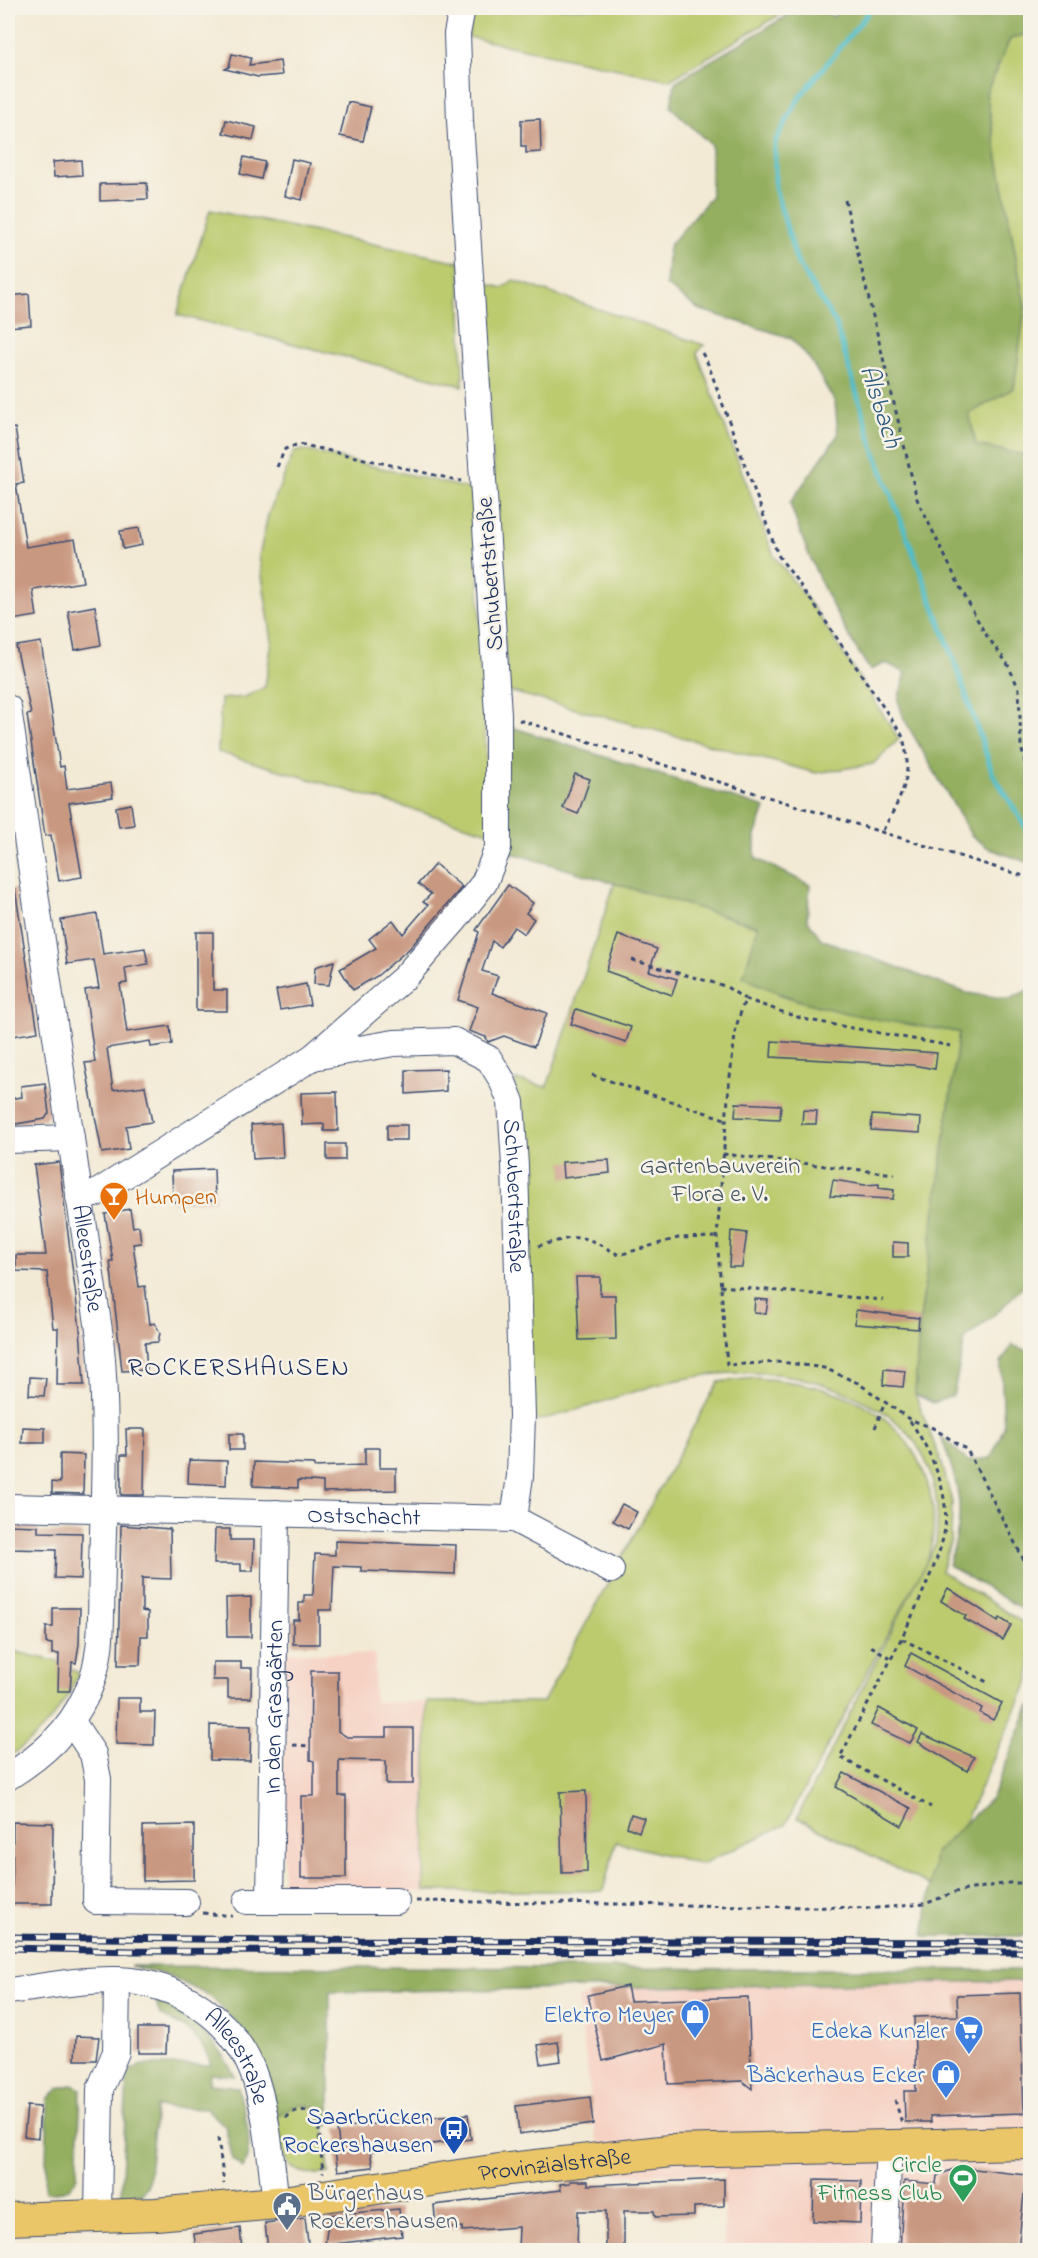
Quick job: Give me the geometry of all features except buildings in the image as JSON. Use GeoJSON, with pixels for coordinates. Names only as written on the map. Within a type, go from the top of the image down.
{"type":"FeatureCollection","features":[{"type":"Feature","properties":{"kind":"main road","name":"Provinzialstraße"},"geometry":{"type":"LineString","coordinates":[[8,2219],[98,2217],[276,2203],[499,2170],[670,2151],[1030,2143]]}},
{"type":"Feature","properties":{"kind":"street","name":"Schubertstraße"},"geometry":{"type":"LineString","coordinates":[[79,1197],[95,1194],[312,1057],[405,977],[484,883],[498,848],[498,714],[459,121],[457,34],[461,13]]}},
{"type":"Feature","properties":{"kind":"street","name":"Alleestraße"},"geometry":{"type":"LineString","coordinates":[[8,708],[104,1377],[104,1510],[99,1659],[88,1691],[72,1722],[53,1745],[8,1777]]}},
{"type":"Feature","properties":{"kind":"street","name":"Schubertstraße"},"geometry":{"type":"LineString","coordinates":[[312,1057],[394,1043],[454,1041],[489,1059],[511,1102],[522,1415],[520,1476],[514,1519]]}},
{"type":"Feature","properties":{"kind":"street"},"geometry":{"type":"LineString","coordinates":[[8,1140],[71,1138]]}},
{"type":"Feature","properties":{"kind":"street","name":"Ostschacht"},"geometry":{"type":"LineString","coordinates":[[8,1507],[514,1519],[611,1570]]}},
{"type":"Feature","properties":{"kind":"street","name":"In den Grasgärten"},"geometry":{"type":"LineString","coordinates":[[259,1901],[276,1513]]}},
{"type":"Feature","properties":{"kind":"street"},"geometry":{"type":"LineString","coordinates":[[72,1722],[93,1754],[98,1779],[96,1901],[186,1902]]}},
{"type":"Feature","properties":{"kind":"street"},"geometry":{"type":"LineString","coordinates":[[259,1901],[396,1901]]}},
{"type":"Feature","properties":{"kind":"street","name":"Alleestraße"},"geometry":{"type":"LineString","coordinates":[[8,1992],[117,1980],[164,1987],[202,2006],[232,2036],[256,2080],[276,2203]]}},
{"type":"Feature","properties":{"kind":"street"},"geometry":{"type":"LineString","coordinates":[[98,2217],[100,2089],[116,2052],[117,1980]]}},
{"type":"Feature","properties":{"kind":"street"},"geometry":{"type":"LineString","coordinates":[[884,2250],[889,2145]]}},
{"type":"Feature","properties":{"kind":"path"},"geometry":{"type":"LineString","coordinates":[[845,200],[917,499],[984,632],[1007,663],[1019,689],[1022,746],[1030,784]]}},
{"type":"Feature","properties":{"kind":"path"},"geometry":{"type":"LineString","coordinates":[[702,353],[778,555],[902,735],[908,756],[905,790],[882,832]]}},
{"type":"Feature","properties":{"kind":"path"},"geometry":{"type":"LineString","coordinates":[[277,467],[285,449],[299,444],[484,486]]}},
{"type":"Feature","properties":{"kind":"path"},"geometry":{"type":"LineString","coordinates":[[525,722],[1030,878]]}},
{"type":"Feature","properties":{"kind":"path"},"geometry":{"type":"LineString","coordinates":[[632,960],[725,986],[745,999],[803,1019],[951,1046]]}},
{"type":"Feature","properties":{"kind":"path"},"geometry":{"type":"LineString","coordinates":[[745,999],[736,1028],[725,1119],[717,1237],[727,1365],[781,1362],[824,1368],[858,1383],[909,1419],[933,1428],[967,1450],[1030,1572]]}},
{"type":"Feature","properties":{"kind":"path"},"geometry":{"type":"LineString","coordinates":[[592,1075],[725,1119]]}},
{"type":"Feature","properties":{"kind":"path"},"geometry":{"type":"LineString","coordinates":[[723,1154],[895,1174]]}},
{"type":"Feature","properties":{"kind":"path"},"geometry":{"type":"LineString","coordinates":[[517,1248],[540,1246],[572,1237],[593,1241],[619,1255],[678,1238],[717,1237]]}},
{"type":"Feature","properties":{"kind":"path"},"geometry":{"type":"LineString","coordinates":[[720,1286],[883,1300]]}},
{"type":"Feature","properties":{"kind":"path"},"geometry":{"type":"LineString","coordinates":[[875,1428],[885,1402]]}},
{"type":"Feature","properties":{"kind":"path"},"geometry":{"type":"LineString","coordinates":[[909,1419],[932,1457],[945,1506],[945,1528],[934,1567],[902,1638],[840,1757],[931,1807]]}},
{"type":"Feature","properties":{"kind":"path"},"geometry":{"type":"LineString","coordinates":[[902,1638],[989,1683]]}},
{"type":"Feature","properties":{"kind":"path"},"geometry":{"type":"LineString","coordinates":[[871,1646],[892,1659]]}},
{"type":"Feature","properties":{"kind":"path"},"geometry":{"type":"LineString","coordinates":[[396,1901],[876,1908],[925,1904],[955,1892],[1009,1883],[1030,1883]]}},
{"type":"Feature","properties":{"kind":"path"},"geometry":{"type":"LineString","coordinates":[[186,1902],[207,1915],[246,1916],[259,1901]]}},
{"type":"Feature","properties":{"kind":"path"},"geometry":{"type":"LineString","coordinates":[[284,2122],[287,2116],[294,2111],[313,2113],[318,2120],[323,2173]]}},
{"type":"Feature","properties":{"kind":"path"},"geometry":{"type":"LineString","coordinates":[[218,2138],[224,2185]]}},
{"type":"Feature","properties":{"kind":"shaded area"},"geometry":{"type":"Polygon","coordinates":[[[283,1652],[375,1654],[374,1702],[427,1702],[424,1891],[294,1892],[283,1884],[283,1652]]]}},
{"type":"Feature","properties":{"kind":"shaded area"},"geometry":{"type":"Polygon","coordinates":[[[1030,1981],[1030,2250],[724,2250],[724,2172],[617,2175],[596,2136],[578,1998],[627,1986],[1030,1981]]]}},
{"type":"Feature","properties":{"kind":"green space"},"geometry":{"type":"Polygon","coordinates":[[[393,8],[454,8],[452,17],[393,8]]]}},
{"type":"Feature","properties":{"kind":"green space"},"geometry":{"type":"Polygon","coordinates":[[[473,8],[791,8],[670,80],[468,37],[473,8]]]}},
{"type":"Feature","properties":{"kind":"green space"},"geometry":{"type":"Polygon","coordinates":[[[800,8],[819,8],[833,17],[841,8],[1030,8],[1030,33],[1010,39],[986,93],[1025,307],[1014,388],[969,414],[976,445],[1030,456],[1030,863],[990,849],[971,835],[904,719],[898,700],[906,673],[886,663],[870,670],[846,631],[815,568],[790,503],[838,435],[835,402],[811,361],[791,338],[698,309],[666,285],[669,246],[711,197],[711,145],[671,107],[675,82],[800,8]]]}},
{"type":"Feature","properties":{"kind":"green space"},"geometry":{"type":"Polygon","coordinates":[[[1030,33],[1030,456],[976,445],[969,413],[1014,388],[1025,307],[986,93],[1010,39],[1030,33]]]}},
{"type":"Feature","properties":{"kind":"green space"},"geometry":{"type":"Polygon","coordinates":[[[210,210],[460,262],[463,386],[177,315],[210,210]]]}},
{"type":"Feature","properties":{"kind":"green space"},"geometry":{"type":"Polygon","coordinates":[[[513,280],[704,345],[697,353],[774,556],[813,607],[899,739],[873,764],[816,773],[508,691],[481,282],[503,288],[513,280]]]}},
{"type":"Feature","properties":{"kind":"green space"},"geometry":{"type":"Polygon","coordinates":[[[304,450],[475,490],[489,832],[218,752],[221,699],[245,697],[265,687],[272,641],[259,556],[268,515],[294,452],[304,450]]]}},
{"type":"Feature","properties":{"kind":"green space"},"geometry":{"type":"Polygon","coordinates":[[[505,725],[765,808],[755,836],[755,858],[810,885],[807,919],[821,939],[967,993],[1010,999],[1030,989],[1030,1279],[1002,1308],[965,1339],[953,1396],[933,1403],[915,1394],[919,1327],[959,1032],[849,1014],[769,989],[743,977],[758,926],[505,851],[505,725]]]}},
{"type":"Feature","properties":{"kind":"green space","name":"Gartenbauverein Flora e. V."},"geometry":{"type":"Polygon","coordinates":[[[615,882],[759,927],[778,994],[845,1012],[959,1032],[919,1327],[915,1394],[942,1464],[952,1502],[951,1540],[941,1571],[1030,1627],[1030,1678],[935,1888],[797,1818],[936,1543],[937,1505],[934,1487],[922,1453],[912,1438],[883,1412],[830,1387],[804,1379],[750,1372],[722,1373],[664,1383],[533,1421],[515,1080],[547,1087],[615,882]]]}},
{"type":"Feature","properties":{"kind":"green space"},"geometry":{"type":"Polygon","coordinates":[[[1012,1345],[1030,1352],[1030,1614],[948,1565],[958,1530],[959,1500],[941,1436],[968,1461],[991,1458],[1004,1427],[1001,1363],[1012,1345]]]}},
{"type":"Feature","properties":{"kind":"green space"},"geometry":{"type":"Polygon","coordinates":[[[755,1378],[810,1385],[860,1403],[881,1416],[900,1434],[916,1455],[927,1482],[933,1513],[932,1543],[926,1563],[785,1825],[702,1864],[616,1842],[603,1891],[424,1891],[427,1702],[543,1702],[718,1382],[755,1378]]]}},
{"type":"Feature","properties":{"kind":"green space"},"geometry":{"type":"Polygon","coordinates":[[[8,1650],[59,1662],[79,1673],[66,1698],[50,1721],[8,1757],[8,1650]]]}},
{"type":"Feature","properties":{"kind":"green space"},"geometry":{"type":"Polygon","coordinates":[[[1030,1705],[1030,1936],[924,1936],[935,1853],[992,1797],[1030,1705]]]}},
{"type":"Feature","properties":{"kind":"green space"},"geometry":{"type":"Polygon","coordinates":[[[130,1966],[1024,1970],[1024,1981],[330,1992],[330,2125],[326,2126],[323,2113],[305,2105],[287,2109],[276,2119],[269,2077],[244,2031],[211,1997],[170,1976],[130,1966]]]}},
{"type":"Feature","properties":{"kind":"green space"},"geometry":{"type":"Polygon","coordinates":[[[156,2001],[169,2007],[202,2031],[228,2063],[235,2076],[210,2074],[209,2084],[238,2087],[248,2128],[249,2148],[243,2168],[233,2160],[225,2126],[207,2109],[156,2107],[148,2184],[142,2194],[121,2194],[127,2079],[131,2070],[141,2065],[211,2065],[208,2056],[192,2034],[160,2015],[156,2001]]]}},
{"type":"Feature","properties":{"kind":"green space"},"geometry":{"type":"Polygon","coordinates":[[[72,2085],[81,2089],[77,2176],[68,2189],[45,2192],[48,2099],[59,2088],[72,2085]]]}},
{"type":"Feature","properties":{"kind":"green space"},"geometry":{"type":"Polygon","coordinates":[[[298,2104],[313,2104],[323,2113],[329,2173],[302,2173],[288,2163],[284,2155],[276,2119],[283,2111],[298,2104]]]}},
{"type":"Feature","properties":{"kind":"waterway","name":"Alsbach"},"geometry":{"type":"LineString","coordinates":[[872,8],[799,98],[775,142],[775,188],[797,262],[835,322],[874,450],[952,654],[993,774],[1030,834]]}},
{"type":"Feature","properties":{"kind":"railway"},"geometry":{"type":"LineString","coordinates":[[8,1937],[1030,1942]]}},
{"type":"Feature","properties":{"kind":"railway"},"geometry":{"type":"LineString","coordinates":[[8,1948],[135,1951],[1030,1952]]}},
{"type":"Feature","properties":{"kind":"place","name":"Humpen"},"geometry":{"type":"Point","coordinates":[114,1222]}},
{"type":"Feature","properties":{"kind":"place","name":"Elektro Meyer"},"geometry":{"type":"Point","coordinates":[695,2040]}},
{"type":"Feature","properties":{"kind":"place","name":"Edeka Kunzler"},"geometry":{"type":"Point","coordinates":[969,2056]}},
{"type":"Feature","properties":{"kind":"place","name":"Bäckerhaus Ecker"},"geometry":{"type":"Point","coordinates":[946,2100]}},
{"type":"Feature","properties":{"kind":"place","name":"Saarbrücken Rockershausen"},"geometry":{"type":"Point","coordinates":[454,2156]}},
{"type":"Feature","properties":{"kind":"place","name":"Circle Fitness Club"},"geometry":{"type":"Point","coordinates":[963,2204]}},
{"type":"Feature","properties":{"kind":"place","name":"Bürgerhaus Rockershausen"},"geometry":{"type":"Point","coordinates":[287,2232]}},
{"type":"Feature","properties":{"kind":"district","name":"ROCKERSHAUSEN"},"geometry":{"type":"Point","coordinates":[239,1366]}}]}
